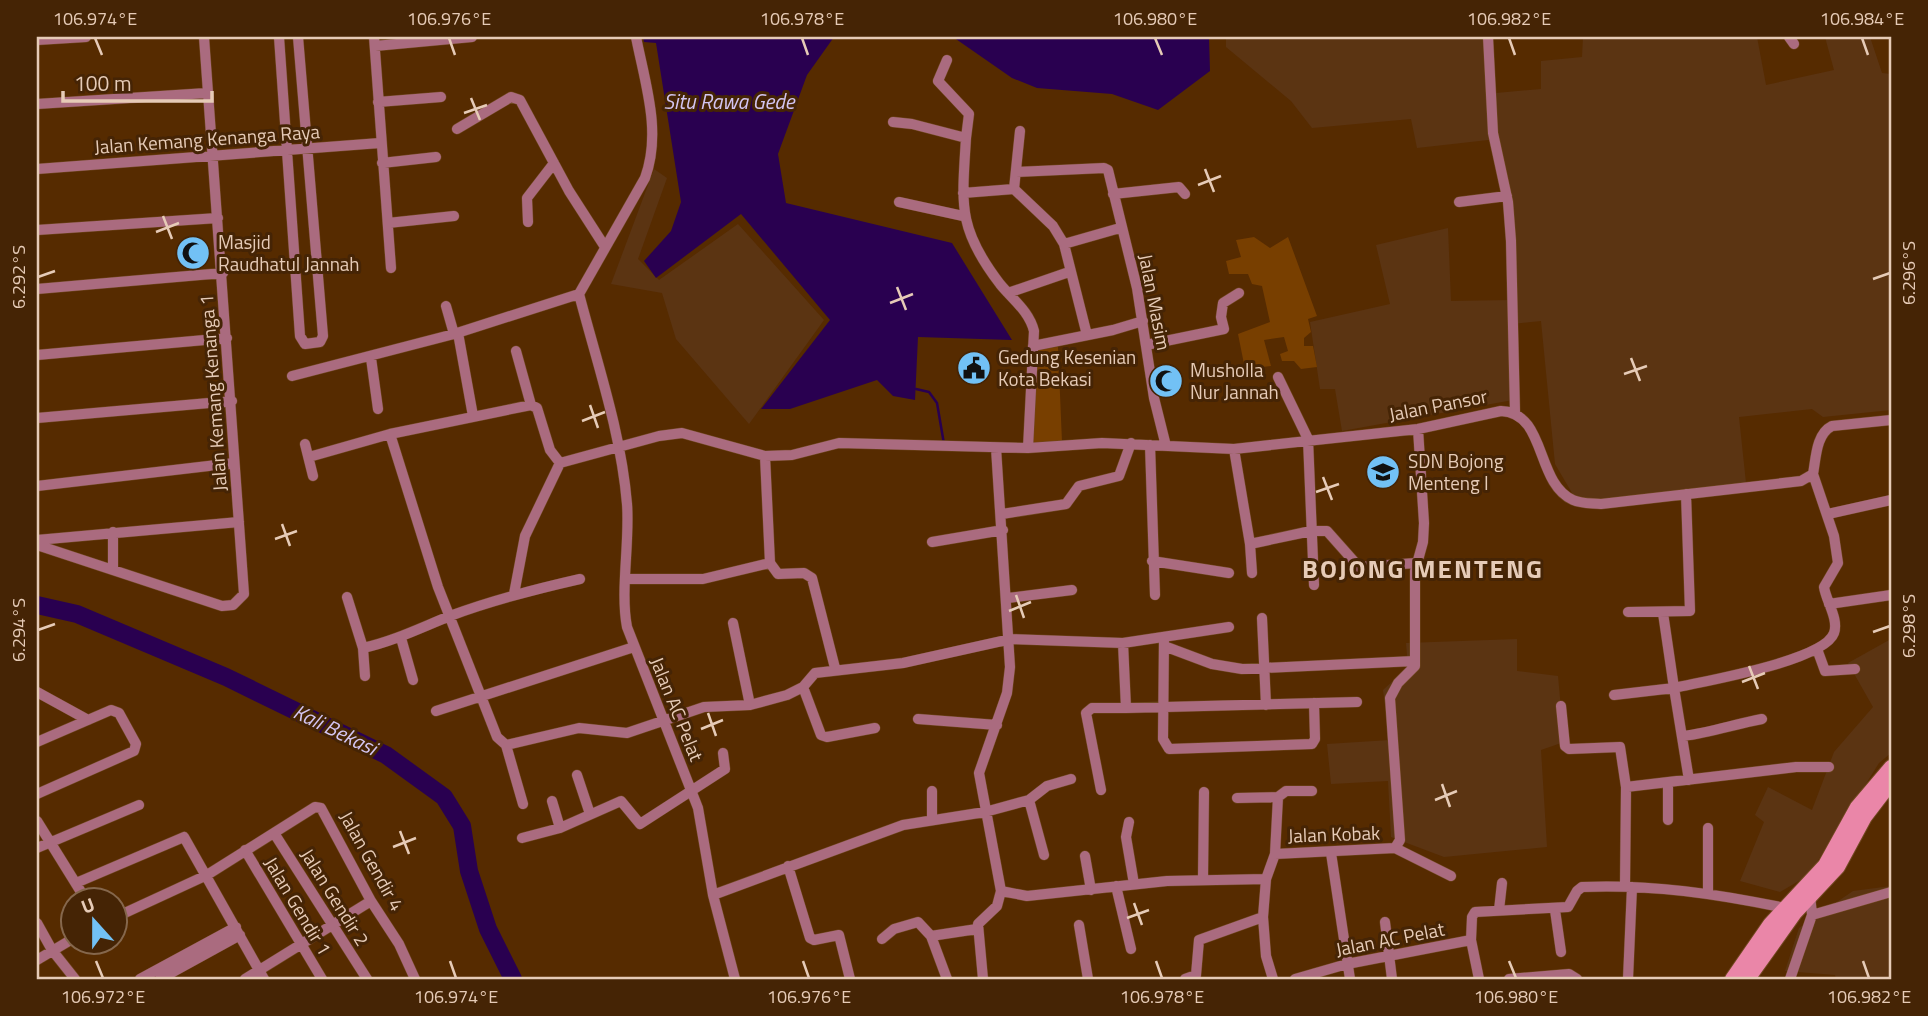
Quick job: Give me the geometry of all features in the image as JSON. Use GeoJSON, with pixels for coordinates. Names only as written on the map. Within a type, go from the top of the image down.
{"type":"FeatureCollection","features":[{"type":"Feature","properties":{"kind":"main road"},"geometry":{"type":"LineString","coordinates":[[1748,979],[1808,893],[1857,807],[1891,767]]}},
{"type":"Feature","properties":{"kind":"main road"},"geometry":{"type":"LineString","coordinates":[[1732,979],[1784,908],[1808,893],[1839,867],[1865,817],[1891,783]]}},
{"type":"Feature","properties":{"kind":"street"},"geometry":{"type":"LineString","coordinates":[[37,40],[86,37]]}},
{"type":"Feature","properties":{"kind":"street","name":"Jalan Kemang Kenanga 1"},"geometry":{"type":"LineString","coordinates":[[113,569],[222,606],[233,605],[244,594],[204,37]]}},
{"type":"Feature","properties":{"kind":"street"},"geometry":{"type":"LineString","coordinates":[[279,37],[300,336],[305,344],[320,342],[323,336],[298,37]]}},
{"type":"Feature","properties":{"kind":"street"},"geometry":{"type":"LineString","coordinates":[[391,268],[374,41],[472,37]]}},
{"type":"Feature","properties":{"kind":"street"},"geometry":{"type":"LineString","coordinates":[[292,376],[456,334],[579,294],[645,178],[653,158],[652,115],[636,37]]}},
{"type":"Feature","properties":{"kind":"street"},"geometry":{"type":"LineString","coordinates":[[1488,37],[1493,133],[1507,196],[1511,241],[1515,412]]}},
{"type":"Feature","properties":{"kind":"street"},"geometry":{"type":"LineString","coordinates":[[947,60],[939,81],[969,114],[963,216],[976,250],[1027,314],[1034,331],[1028,448]]}},
{"type":"Feature","properties":{"kind":"street"},"geometry":{"type":"LineString","coordinates":[[37,104],[207,93]]}},
{"type":"Feature","properties":{"kind":"street"},"geometry":{"type":"LineString","coordinates":[[378,102],[441,97]]}},
{"type":"Feature","properties":{"kind":"street"},"geometry":{"type":"LineString","coordinates":[[457,129],[516,97],[605,247]]}},
{"type":"Feature","properties":{"kind":"street"},"geometry":{"type":"LineString","coordinates":[[893,122],[912,124],[966,138]]}},
{"type":"Feature","properties":{"kind":"street"},"geometry":{"type":"LineString","coordinates":[[1014,189],[1020,131]]}},
{"type":"Feature","properties":{"kind":"street","name":"Jalan Kemang Kenanga Raya"},"geometry":{"type":"LineString","coordinates":[[37,169],[212,158],[380,143]]}},
{"type":"Feature","properties":{"kind":"street"},"geometry":{"type":"LineString","coordinates":[[382,163],[436,158]]}},
{"type":"Feature","properties":{"kind":"street"},"geometry":{"type":"LineString","coordinates":[[528,222],[527,198],[554,163]]}},
{"type":"Feature","properties":{"kind":"street","name":"Jalan Masim"},"geometry":{"type":"LineString","coordinates":[[1016,172],[1104,167],[1110,175],[1120,228],[1137,288],[1166,446]]}},
{"type":"Feature","properties":{"kind":"street"},"geometry":{"type":"LineString","coordinates":[[1113,194],[1179,187],[1185,194]]}},
{"type":"Feature","properties":{"kind":"street"},"geometry":{"type":"LineString","coordinates":[[963,193],[1014,189],[1053,226],[1064,243],[1069,272],[1087,335]]}},
{"type":"Feature","properties":{"kind":"street"},"geometry":{"type":"LineString","coordinates":[[1459,202],[1507,196]]}},
{"type":"Feature","properties":{"kind":"street"},"geometry":{"type":"LineString","coordinates":[[899,202],[963,216]]}},
{"type":"Feature","properties":{"kind":"street"},"geometry":{"type":"LineString","coordinates":[[388,223],[454,216]]}},
{"type":"Feature","properties":{"kind":"street"},"geometry":{"type":"LineString","coordinates":[[37,230],[218,218]]}},
{"type":"Feature","properties":{"kind":"street"},"geometry":{"type":"LineString","coordinates":[[1064,243],[1120,228]]}},
{"type":"Feature","properties":{"kind":"street"},"geometry":{"type":"LineString","coordinates":[[1008,293],[1069,272]]}},
{"type":"Feature","properties":{"kind":"street"},"geometry":{"type":"LineString","coordinates":[[37,289],[223,273]]}},
{"type":"Feature","properties":{"kind":"street"},"geometry":{"type":"LineString","coordinates":[[1146,345],[1224,329],[1221,317],[1223,303],[1238,293]]}},
{"type":"Feature","properties":{"kind":"street","name":"Jalan AC Pelat"},"geometry":{"type":"LineString","coordinates":[[579,294],[620,447],[627,505],[625,618],[703,827],[713,895],[735,979]]}},
{"type":"Feature","properties":{"kind":"street"},"geometry":{"type":"LineString","coordinates":[[446,306],[456,334],[473,416]]}},
{"type":"Feature","properties":{"kind":"street"},"geometry":{"type":"LineString","coordinates":[[1033,346],[1143,321]]}},
{"type":"Feature","properties":{"kind":"street"},"geometry":{"type":"LineString","coordinates":[[37,355],[227,338]]}},
{"type":"Feature","properties":{"kind":"street"},"geometry":{"type":"LineString","coordinates":[[516,351],[531,405]]}},
{"type":"Feature","properties":{"kind":"street"},"geometry":{"type":"LineString","coordinates":[[370,358],[378,409]]}},
{"type":"Feature","properties":{"kind":"street"},"geometry":{"type":"LineString","coordinates":[[1278,377],[1308,439],[1314,585]]}},
{"type":"Feature","properties":{"kind":"street"},"geometry":{"type":"LineString","coordinates":[[37,418],[232,401]]}},
{"type":"Feature","properties":{"kind":"street"},"geometry":{"type":"LineString","coordinates":[[309,457],[390,434],[531,405],[537,408],[551,450],[560,463]]}},
{"type":"Feature","properties":{"kind":"street","name":"Jalan Pansor"},"geometry":{"type":"LineString","coordinates":[[765,456],[792,455],[839,443],[1028,448],[1080,441],[1234,449],[1308,439],[1387,434],[1502,411],[1515,412],[1527,421],[1555,485],[1572,500],[1601,504],[1686,495],[1787,483],[1814,474]]}},
{"type":"Feature","properties":{"kind":"street"},"geometry":{"type":"LineString","coordinates":[[1614,695],[1674,688],[1744,673],[1817,649],[1830,640],[1836,629],[1824,587],[1838,564],[1828,514],[1814,474],[1821,436],[1825,429],[1832,426],[1891,420]]}},
{"type":"Feature","properties":{"kind":"street"},"geometry":{"type":"LineString","coordinates":[[1418,429],[1424,523],[1423,542],[1416,563],[1415,661],[1414,670],[1398,683],[1390,698],[1400,840],[1395,848],[1451,876]]}},
{"type":"Feature","properties":{"kind":"street"},"geometry":{"type":"LineString","coordinates":[[560,463],[682,433],[765,456],[770,563],[778,574],[804,573],[812,578],[835,668]]}},
{"type":"Feature","properties":{"kind":"street"},"geometry":{"type":"LineString","coordinates":[[390,434],[450,616],[497,737],[506,745],[523,804]]}},
{"type":"Feature","properties":{"kind":"street"},"geometry":{"type":"LineString","coordinates":[[1002,514],[1066,504],[1079,486],[1119,476],[1131,443]]}},
{"type":"Feature","properties":{"kind":"street"},"geometry":{"type":"LineString","coordinates":[[304,444],[313,476]]}},
{"type":"Feature","properties":{"kind":"street"},"geometry":{"type":"LineString","coordinates":[[1150,444],[1155,594]]}},
{"type":"Feature","properties":{"kind":"street"},"geometry":{"type":"LineString","coordinates":[[983,979],[977,929],[979,921],[997,906],[1001,891],[979,773],[1009,681],[1011,639],[996,448]]}},
{"type":"Feature","properties":{"kind":"street"},"geometry":{"type":"LineString","coordinates":[[1234,449],[1250,544],[1252,573]]}},
{"type":"Feature","properties":{"kind":"street"},"geometry":{"type":"LineString","coordinates":[[37,486],[234,463]]}},
{"type":"Feature","properties":{"kind":"street"},"geometry":{"type":"LineString","coordinates":[[514,594],[526,536],[560,463]]}},
{"type":"Feature","properties":{"kind":"street"},"geometry":{"type":"LineString","coordinates":[[1628,612],[1686,612],[1691,607],[1686,495]]}},
{"type":"Feature","properties":{"kind":"street"},"geometry":{"type":"LineString","coordinates":[[1828,514],[1891,500]]}},
{"type":"Feature","properties":{"kind":"street"},"geometry":{"type":"LineString","coordinates":[[37,542],[113,531],[239,522]]}},
{"type":"Feature","properties":{"kind":"street"},"geometry":{"type":"LineString","coordinates":[[932,542],[1003,530]]}},
{"type":"Feature","properties":{"kind":"street"},"geometry":{"type":"LineString","coordinates":[[37,542],[113,569],[113,531]]}},
{"type":"Feature","properties":{"kind":"street"},"geometry":{"type":"LineString","coordinates":[[1250,544],[1311,531],[1331,533],[1359,567],[1416,563]]}},
{"type":"Feature","properties":{"kind":"street"},"geometry":{"type":"LineString","coordinates":[[1152,561],[1229,573]]}},
{"type":"Feature","properties":{"kind":"street"},"geometry":{"type":"LineString","coordinates":[[627,579],[703,579],[770,563]]}},
{"type":"Feature","properties":{"kind":"street"},"geometry":{"type":"LineString","coordinates":[[363,648],[401,638],[450,616],[514,594],[580,579]]}},
{"type":"Feature","properties":{"kind":"street"},"geometry":{"type":"LineString","coordinates":[[1008,598],[1072,590]]}},
{"type":"Feature","properties":{"kind":"street"},"geometry":{"type":"LineString","coordinates":[[1829,604],[1891,596]]}},
{"type":"Feature","properties":{"kind":"street"},"geometry":{"type":"LineString","coordinates":[[347,597],[363,648],[365,676]]}},
{"type":"Feature","properties":{"kind":"street"},"geometry":{"type":"LineString","coordinates":[[1663,613],[1689,780]]}},
{"type":"Feature","properties":{"kind":"street"},"geometry":{"type":"LineString","coordinates":[[1262,618],[1266,705]]}},
{"type":"Feature","properties":{"kind":"street"},"geometry":{"type":"LineString","coordinates":[[733,623],[750,705]]}},
{"type":"Feature","properties":{"kind":"street"},"geometry":{"type":"LineString","coordinates":[[506,745],[579,728],[598,728],[618,735],[704,707],[750,705],[787,695],[803,687],[815,673],[835,668],[903,663],[1011,639],[1164,642],[1229,627]]}},
{"type":"Feature","properties":{"kind":"street"},"geometry":{"type":"LineString","coordinates":[[401,638],[413,680]]}},
{"type":"Feature","properties":{"kind":"street"},"geometry":{"type":"LineString","coordinates":[[1164,642],[1227,668],[1415,661]]}},
{"type":"Feature","properties":{"kind":"street"},"geometry":{"type":"LineString","coordinates":[[1164,642],[1163,738],[1169,749],[1308,744],[1315,739],[1314,703]]}},
{"type":"Feature","properties":{"kind":"street"},"geometry":{"type":"LineString","coordinates":[[1123,643],[1126,708]]}},
{"type":"Feature","properties":{"kind":"street"},"geometry":{"type":"LineString","coordinates":[[436,711],[634,647]]}},
{"type":"Feature","properties":{"kind":"street"},"geometry":{"type":"LineString","coordinates":[[1817,649],[1825,671],[1855,669]]}},
{"type":"Feature","properties":{"kind":"street"},"geometry":{"type":"LineString","coordinates":[[803,687],[821,735],[827,737],[875,728]]}},
{"type":"Feature","properties":{"kind":"street"},"geometry":{"type":"LineString","coordinates":[[37,692],[88,720]]}},
{"type":"Feature","properties":{"kind":"street"},"geometry":{"type":"LineString","coordinates":[[1101,790],[1086,713],[1091,708],[1357,702]]}},
{"type":"Feature","properties":{"kind":"street"},"geometry":{"type":"LineString","coordinates":[[1561,706],[1565,746],[1569,749],[1620,747],[1626,787],[1628,979]]}},
{"type":"Feature","properties":{"kind":"street"},"geometry":{"type":"LineString","coordinates":[[37,742],[115,710],[134,741],[134,751],[37,794]]}},
{"type":"Feature","properties":{"kind":"street"},"geometry":{"type":"LineString","coordinates":[[918,719],[997,724]]}},
{"type":"Feature","properties":{"kind":"street"},"geometry":{"type":"LineString","coordinates":[[1683,736],[1710,733],[1727,726],[1762,719]]}},
{"type":"Feature","properties":{"kind":"street"},"geometry":{"type":"LineString","coordinates":[[522,838],[560,828],[623,802],[638,825],[725,769],[723,753]]}},
{"type":"Feature","properties":{"kind":"street"},"geometry":{"type":"LineString","coordinates":[[1626,787],[1796,767],[1829,768]]}},
{"type":"Feature","properties":{"kind":"street"},"geometry":{"type":"LineString","coordinates":[[576,775],[590,814]]}},
{"type":"Feature","properties":{"kind":"street"},"geometry":{"type":"LineString","coordinates":[[713,895],[903,825],[985,812],[1029,800],[1046,786],[1071,779]]}},
{"type":"Feature","properties":{"kind":"street"},"geometry":{"type":"LineString","coordinates":[[1668,783],[1668,820]]}},
{"type":"Feature","properties":{"kind":"street"},"geometry":{"type":"LineString","coordinates":[[932,791],[932,820]]}},
{"type":"Feature","properties":{"kind":"street"},"geometry":{"type":"LineString","coordinates":[[1237,798],[1278,797],[1286,791],[1312,791]]}},
{"type":"Feature","properties":{"kind":"street"},"geometry":{"type":"LineString","coordinates":[[1203,878],[1204,792]]}},
{"type":"Feature","properties":{"kind":"street"},"geometry":{"type":"LineString","coordinates":[[1275,854],[1278,797]]}},
{"type":"Feature","properties":{"kind":"street"},"geometry":{"type":"LineString","coordinates":[[1029,800],[1044,855]]}},
{"type":"Feature","properties":{"kind":"street"},"geometry":{"type":"LineString","coordinates":[[552,801],[560,828]]}},
{"type":"Feature","properties":{"kind":"street"},"geometry":{"type":"LineString","coordinates":[[37,848],[139,805]]}},
{"type":"Feature","properties":{"kind":"street","name":"Jalan Gendir 4"},"geometry":{"type":"LineString","coordinates":[[274,833],[315,807],[321,808],[371,901],[399,944],[415,979]]}},
{"type":"Feature","properties":{"kind":"street"},"geometry":{"type":"LineString","coordinates":[[37,821],[78,886]]}},
{"type":"Feature","properties":{"kind":"street"},"geometry":{"type":"LineString","coordinates":[[1129,822],[1126,837],[1134,884]]}},
{"type":"Feature","properties":{"kind":"street"},"geometry":{"type":"LineString","coordinates":[[1708,828],[1708,894]]}},
{"type":"Feature","properties":{"kind":"street"},"geometry":{"type":"LineString","coordinates":[[130,910],[207,875],[274,833]]}},
{"type":"Feature","properties":{"kind":"street","name":"Jalan Gendir 2"},"geometry":{"type":"LineString","coordinates":[[274,833],[367,979]]}},
{"type":"Feature","properties":{"kind":"street"},"geometry":{"type":"LineString","coordinates":[[76,883],[178,837],[188,840],[261,975]]}},
{"type":"Feature","properties":{"kind":"street","name":"Jalan Kobak"},"geometry":{"type":"LineString","coordinates":[[1273,979],[1266,956],[1263,917],[1266,878],[1275,854],[1395,848]]}},
{"type":"Feature","properties":{"kind":"street","name":"Jalan Gendir 1"},"geometry":{"type":"LineString","coordinates":[[245,850],[322,979]]}},
{"type":"Feature","properties":{"kind":"street"},"geometry":{"type":"LineString","coordinates":[[1331,853],[1350,979]]}},
{"type":"Feature","properties":{"kind":"street"},"geometry":{"type":"LineString","coordinates":[[1085,856],[1091,890]]}},
{"type":"Feature","properties":{"kind":"street"},"geometry":{"type":"LineString","coordinates":[[788,866],[810,937],[814,940],[839,935],[850,979]]}},
{"type":"Feature","properties":{"kind":"street"},"geometry":{"type":"LineString","coordinates":[[1001,891],[1027,896],[1203,878],[1266,878]]}},
{"type":"Feature","properties":{"kind":"street"},"geometry":{"type":"LineString","coordinates":[[1499,910],[1502,883]]}},
{"type":"Feature","properties":{"kind":"street"},"geometry":{"type":"LineString","coordinates":[[1116,886],[1131,949]]}},
{"type":"Feature","properties":{"kind":"street"},"geometry":{"type":"LineString","coordinates":[[1561,952],[1555,910],[1570,906],[1579,888],[1628,886],[1708,894],[1784,908]]}},
{"type":"Feature","properties":{"kind":"street"},"geometry":{"type":"LineString","coordinates":[[1812,915],[1891,892]]}},
{"type":"Feature","properties":{"kind":"street"},"geometry":{"type":"LineString","coordinates":[[1790,979],[1812,915],[1808,893]]}},
{"type":"Feature","properties":{"kind":"street"},"geometry":{"type":"LineString","coordinates":[[245,979],[261,975],[371,901]]}},
{"type":"Feature","properties":{"kind":"street","name":"Jalan AC Pelat"},"geometry":{"type":"LineString","coordinates":[[1295,979],[1347,964],[1471,940],[1473,914],[1499,910],[1555,910]]}},
{"type":"Feature","properties":{"kind":"street"},"geometry":{"type":"LineString","coordinates":[[1185,979],[1193,978],[1197,972],[1199,940],[1263,917]]}},
{"type":"Feature","properties":{"kind":"street"},"geometry":{"type":"LineString","coordinates":[[882,939],[894,929],[918,922],[931,936],[947,979]]}},
{"type":"Feature","properties":{"kind":"street"},"geometry":{"type":"LineString","coordinates":[[1385,922],[1392,979]]}},
{"type":"Feature","properties":{"kind":"street"},"geometry":{"type":"LineString","coordinates":[[37,923],[52,950],[75,979]]}},
{"type":"Feature","properties":{"kind":"street"},"geometry":{"type":"LineString","coordinates":[[1079,925],[1088,979]]}},
{"type":"Feature","properties":{"kind":"street"},"geometry":{"type":"LineString","coordinates":[[931,936],[977,929]]}},
{"type":"Feature","properties":{"kind":"street"},"geometry":{"type":"LineString","coordinates":[[140,979],[238,931]]}},
{"type":"Feature","properties":{"kind":"street"},"geometry":{"type":"LineString","coordinates":[[160,979],[238,931]]}},
{"type":"Feature","properties":{"kind":"street"},"geometry":{"type":"LineString","coordinates":[[1471,940],[1479,979]]}},
{"type":"Feature","properties":{"kind":"street"},"geometry":{"type":"LineString","coordinates":[[37,960],[60,946]]}},
{"type":"Feature","properties":{"kind":"street"},"geometry":{"type":"LineString","coordinates":[[1509,979],[1569,974],[1577,979]]}},
{"type":"Feature","properties":{"kind":"shaded area"},"geometry":{"type":"Polygon","coordinates":[[[1226,37],[1490,37],[1496,93],[1541,89],[1541,61],[1582,57],[1583,37],[1757,37],[1766,85],[1834,70],[1825,37],[1870,37],[1882,73],[1891,74],[1891,410],[1823,417],[1812,409],[1739,417],[1746,483],[1619,502],[1575,498],[1555,464],[1541,321],[1512,324],[1513,400],[1342,431],[1335,389],[1320,389],[1310,322],[1390,304],[1376,245],[1448,228],[1451,301],[1512,300],[1510,206],[1497,139],[1417,148],[1411,119],[1312,128],[1291,101],[1226,47],[1226,37]]]}},
{"type":"Feature","properties":{"kind":"shaded area"},"geometry":{"type":"Polygon","coordinates":[[[654,169],[667,178],[638,259],[659,280],[738,224],[824,320],[749,424],[676,339],[662,293],[611,284],[654,169]]]}},
{"type":"Feature","properties":{"kind":"shaded area"},"geometry":{"type":"Polygon","coordinates":[[[1254,237],[1270,248],[1288,237],[1317,316],[1308,319],[1311,332],[1304,338],[1304,346],[1313,346],[1317,367],[1301,369],[1294,361],[1282,361],[1280,354],[1288,351],[1284,337],[1264,340],[1271,366],[1245,369],[1238,334],[1270,322],[1262,286],[1252,284],[1248,274],[1229,274],[1226,261],[1241,257],[1236,240],[1254,237]]]}},
{"type":"Feature","properties":{"kind":"shaded area"},"geometry":{"type":"Polygon","coordinates":[[[1058,347],[1062,442],[1031,446],[1037,348],[1058,347]]]}},
{"type":"Feature","properties":{"kind":"shaded area"},"geometry":{"type":"Polygon","coordinates":[[[1517,639],[1517,671],[1558,676],[1564,742],[1541,750],[1547,847],[1444,857],[1391,837],[1388,781],[1331,784],[1327,744],[1390,740],[1383,690],[1408,667],[1406,643],[1517,639]]]}},
{"type":"Feature","properties":{"kind":"shaded area"},"geometry":{"type":"Polygon","coordinates":[[[1891,639],[1891,753],[1879,763],[1809,875],[1780,892],[1740,881],[1764,822],[1755,815],[1768,787],[1812,810],[1834,752],[1873,707],[1848,663],[1891,639]]]}},
{"type":"Feature","properties":{"kind":"shaded area"},"geometry":{"type":"Polygon","coordinates":[[[1891,886],[1891,979],[1836,979],[1835,975],[1785,971],[1799,928],[1853,891],[1891,886]]]}},
{"type":"Feature","properties":{"kind":"water","name":"Situ Rawa Gede"},"geometry":{"type":"Polygon","coordinates":[[[643,37],[834,37],[807,75],[778,154],[786,203],[952,243],[1012,340],[918,337],[915,400],[893,396],[877,380],[790,409],[761,409],[830,320],[741,214],[656,278],[644,261],[671,231],[681,202],[656,43],[644,42],[643,37]]]}},
{"type":"Feature","properties":{"kind":"water"},"geometry":{"type":"Polygon","coordinates":[[[953,37],[1209,37],[1210,71],[1158,110],[1112,94],[1037,88],[1012,78],[953,37]]]}},
{"type":"Feature","properties":{"kind":"waterway"},"geometry":{"type":"LineString","coordinates":[[916,389],[929,392],[937,403],[944,444]]}},
{"type":"Feature","properties":{"kind":"waterway","name":"Kali Bekasi"},"geometry":{"type":"LineString","coordinates":[[37,605],[77,614],[226,677],[386,755],[444,797],[462,826],[469,871],[488,929],[513,979]]}},
{"type":"Feature","properties":{"kind":"place","name":"Masjid Raudhatul Jannah"},"geometry":{"type":"Point","coordinates":[193,253]}},
{"type":"Feature","properties":{"kind":"place","name":"Gedung Kesenian Kota Bekasi"},"geometry":{"type":"Point","coordinates":[974,368]}},
{"type":"Feature","properties":{"kind":"place","name":"Musholla Nur Jannah"},"geometry":{"type":"Point","coordinates":[1166,381]}},
{"type":"Feature","properties":{"kind":"place","name":"SDN Bojong Menteng I"},"geometry":{"type":"Point","coordinates":[1383,472]}},
{"type":"Feature","properties":{"kind":"district","name":"BOJONG MENTENG"},"geometry":{"type":"Point","coordinates":[1423,569]}}]}
